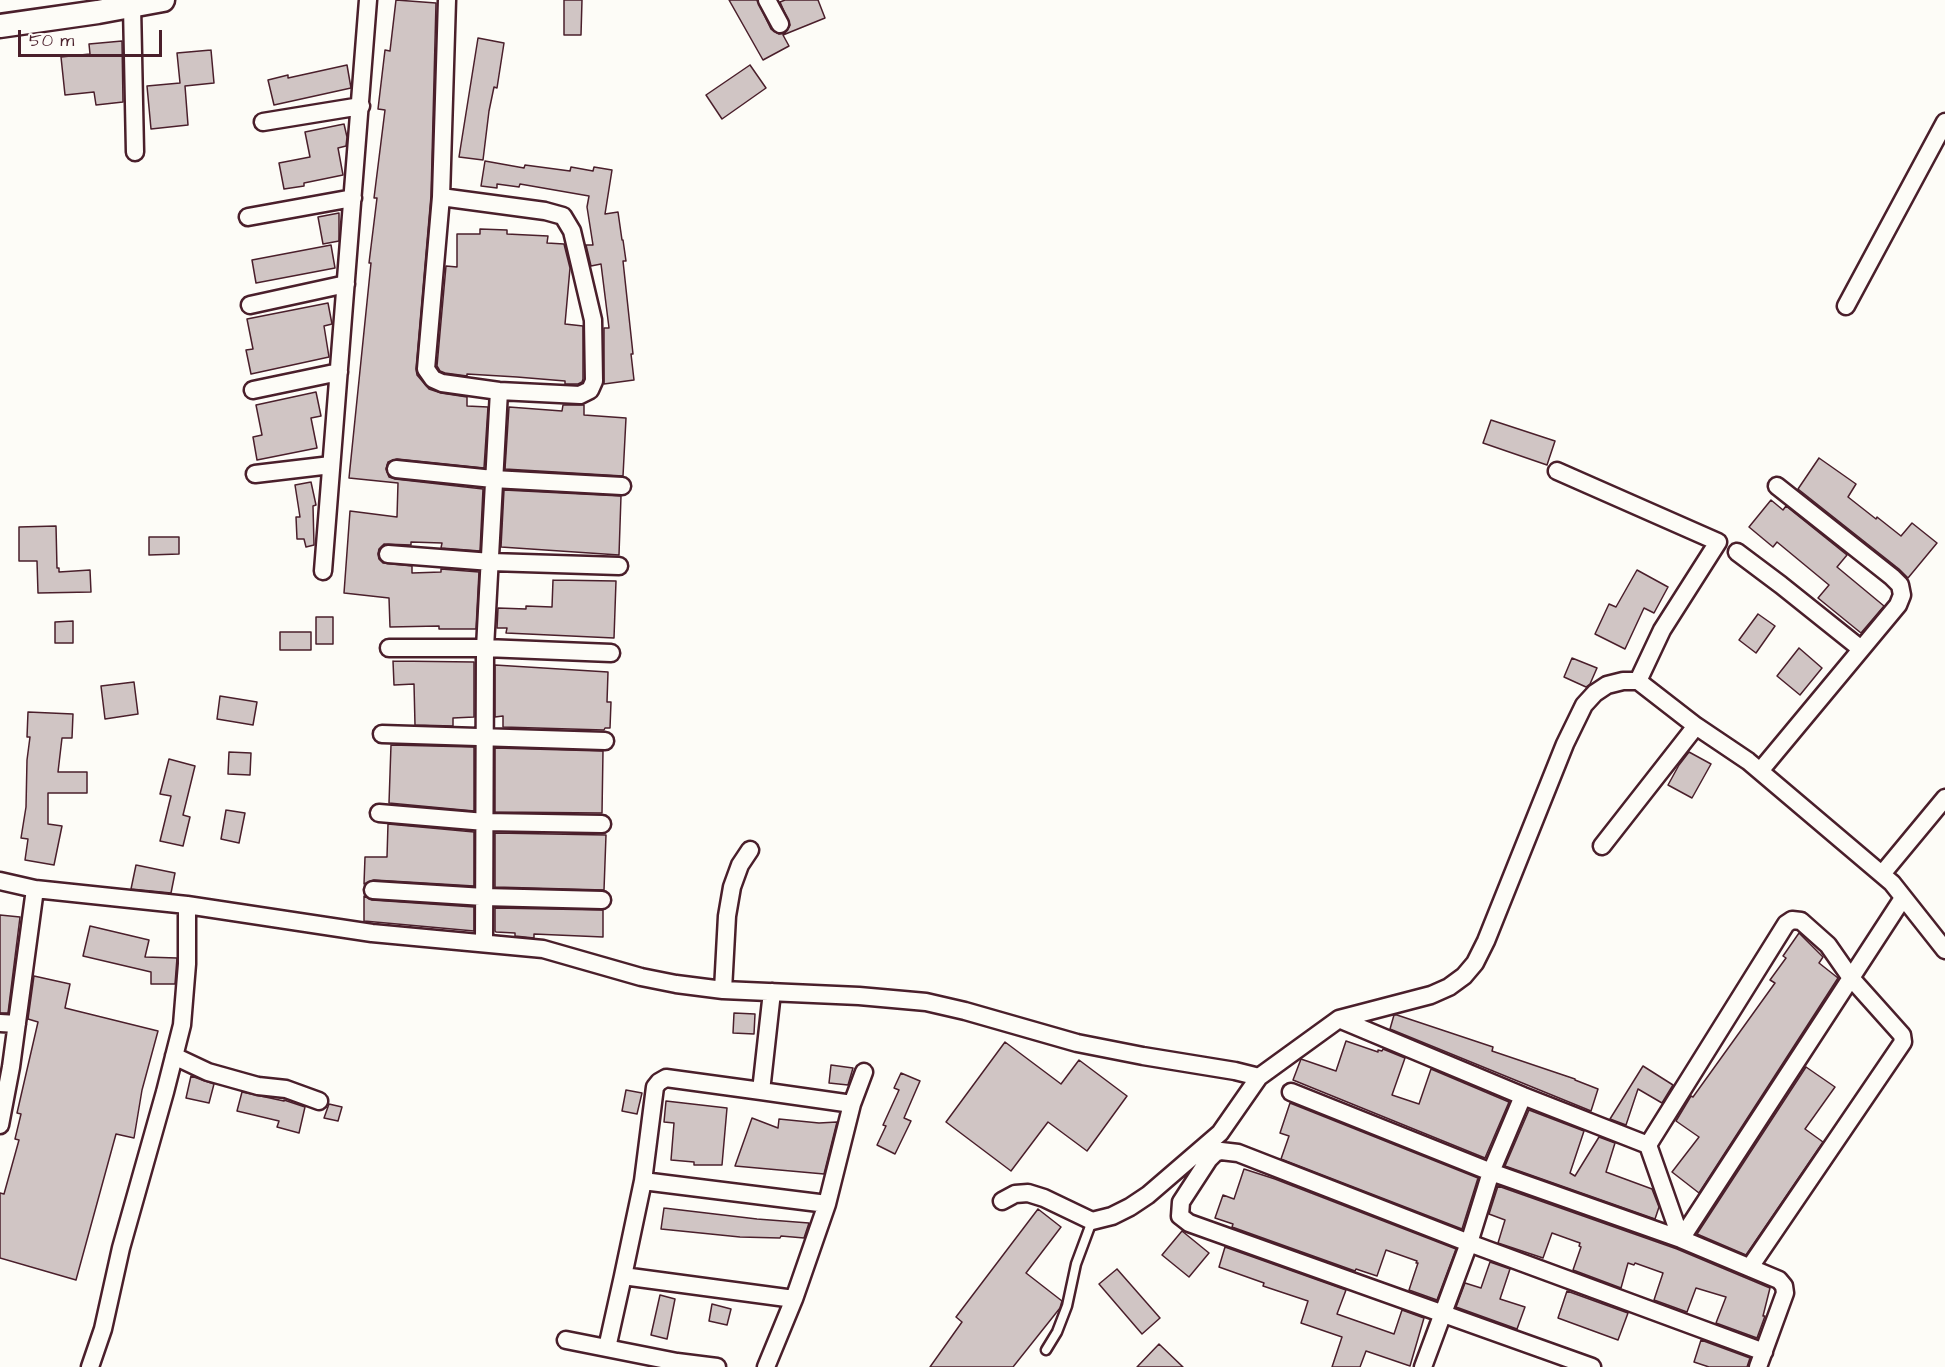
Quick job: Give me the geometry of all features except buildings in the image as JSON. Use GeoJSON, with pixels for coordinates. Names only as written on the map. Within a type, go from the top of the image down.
{"type":"FeatureCollection","features":[{"type":"Feature","properties":{"kind":"street"},"geometry":{"type":"LineString","coordinates":[[0,26],[163,0]]}},
{"type":"Feature","properties":{"kind":"street"},"geometry":{"type":"LineString","coordinates":[[322,571],[368,0]]}},
{"type":"Feature","properties":{"kind":"street"},"geometry":{"type":"LineString","coordinates":[[441,197],[563,216],[572,231],[593,320],[592,386],[590,390],[580,395],[499,390],[442,383],[433,379],[426,369],[441,197],[447,0]]}},
{"type":"Feature","properties":{"kind":"street"},"geometry":{"type":"LineString","coordinates":[[767,0],[780,24]]}},
{"type":"Feature","properties":{"kind":"street"},"geometry":{"type":"LineString","coordinates":[[132,6],[135,152]]}},
{"type":"Feature","properties":{"kind":"street"},"geometry":{"type":"LineString","coordinates":[[263,122],[361,106]]}},
{"type":"Feature","properties":{"kind":"street"},"geometry":{"type":"LineString","coordinates":[[1846,306],[1945,122]]}},
{"type":"Feature","properties":{"kind":"street"},"geometry":{"type":"LineString","coordinates":[[248,217],[353,198]]}},
{"type":"Feature","properties":{"kind":"street"},"geometry":{"type":"LineString","coordinates":[[250,305],[346,285]]}},
{"type":"Feature","properties":{"kind":"street"},"geometry":{"type":"LineString","coordinates":[[253,390],[339,372]]}},
{"type":"Feature","properties":{"kind":"street"},"geometry":{"type":"LineString","coordinates":[[484,943],[485,648],[499,390]]}},
{"type":"Feature","properties":{"kind":"street"},"geometry":{"type":"LineString","coordinates":[[255,474],[331,465]]}},
{"type":"Feature","properties":{"kind":"street"},"geometry":{"type":"LineString","coordinates":[[396,469],[494,479],[622,486]]}},
{"type":"Feature","properties":{"kind":"street"},"geometry":{"type":"LineString","coordinates":[[1557,471],[1718,542],[1662,630],[1638,681]]}},
{"type":"Feature","properties":{"kind":"street"},"geometry":{"type":"LineString","coordinates":[[1760,771],[1898,605],[1902,595],[1900,585],[1777,486]]}},
{"type":"Feature","properties":{"kind":"street"},"geometry":{"type":"LineString","coordinates":[[1737,552],[1862,649]]}},
{"type":"Feature","properties":{"kind":"street"},"geometry":{"type":"LineString","coordinates":[[388,554],[490,562],[619,566]]}},
{"type":"Feature","properties":{"kind":"street"},"geometry":{"type":"LineString","coordinates":[[389,648],[485,648],[611,653]]}},
{"type":"Feature","properties":{"kind":"street"},"geometry":{"type":"LineString","coordinates":[[1002,1201],[1015,1194],[1028,1193],[1044,1198],[1092,1221],[1130,1208],[1220,1133],[1259,1077],[1339,1019],[1431,995],[1449,987],[1464,976],[1475,963],[1486,941],[1565,744],[1584,705],[1595,693],[1607,685],[1623,681],[1638,681],[1760,771],[1893,883],[1945,950]]}},
{"type":"Feature","properties":{"kind":"street"},"geometry":{"type":"LineString","coordinates":[[1602,846],[1696,726]]}},
{"type":"Feature","properties":{"kind":"street"},"geometry":{"type":"LineString","coordinates":[[382,734],[605,741]]}},
{"type":"Feature","properties":{"kind":"street"},"geometry":{"type":"LineString","coordinates":[[1882,874],[1945,798]]}},
{"type":"Feature","properties":{"kind":"street"},"geometry":{"type":"LineString","coordinates":[[379,813],[485,822],[602,824]]}},
{"type":"Feature","properties":{"kind":"street"},"geometry":{"type":"LineString","coordinates":[[723,990],[727,916],[740,865],[750,850]]}},
{"type":"Feature","properties":{"kind":"street"},"geometry":{"type":"LineString","coordinates":[[0,881],[35,889],[187,905],[372,933],[543,950],[641,977],[676,984],[723,990],[860,996],[926,1002],[1077,1043],[1259,1077]]}},
{"type":"Feature","properties":{"kind":"street"},"geometry":{"type":"LineString","coordinates":[[0,1125],[11,1067],[8,1023],[35,889]]}},
{"type":"Feature","properties":{"kind":"street"},"geometry":{"type":"LineString","coordinates":[[373,890],[484,897],[603,900]]}},
{"type":"Feature","properties":{"kind":"street"},"geometry":{"type":"LineString","coordinates":[[1681,1239],[1903,898]]}},
{"type":"Feature","properties":{"kind":"street"},"geometry":{"type":"LineString","coordinates":[[90,1367],[103,1329],[121,1248],[182,1025],[187,964],[187,905]]}},
{"type":"Feature","properties":{"kind":"street"},"geometry":{"type":"LineString","coordinates":[[1648,1145],[1790,921],[1798,920],[1805,924],[1828,945],[1851,978],[1902,1035],[1903,1042],[1750,1267]]}},
{"type":"Feature","properties":{"kind":"street"},"geometry":{"type":"LineString","coordinates":[[761,1091],[772,992]]}},
{"type":"Feature","properties":{"kind":"street"},"geometry":{"type":"LineString","coordinates":[[1339,1019],[1523,1096],[1648,1145],[1681,1239]]}},
{"type":"Feature","properties":{"kind":"street"},"geometry":{"type":"LineString","coordinates":[[174,1056],[208,1072],[258,1086],[286,1089],[319,1101]]}},
{"type":"Feature","properties":{"kind":"street"},"geometry":{"type":"LineString","coordinates":[[766,1367],[794,1299],[827,1204],[852,1104],[864,1072]]}},
{"type":"Feature","properties":{"kind":"street"},"geometry":{"type":"LineString","coordinates":[[607,1348],[643,1181],[655,1087],[658,1082],[666,1078],[852,1104]]}},
{"type":"Feature","properties":{"kind":"street"},"geometry":{"type":"LineString","coordinates":[[1290,1092],[1491,1172],[1681,1239],[1779,1280],[1785,1289],[1761,1359],[1469,1243],[1228,1151],[1221,1151],[1209,1159],[1181,1202],[1180,1216],[1189,1223],[1592,1367]]}},
{"type":"Feature","properties":{"kind":"street"},"geometry":{"type":"LineString","coordinates":[[1423,1367],[1469,1243],[1491,1172],[1523,1096]]}},
{"type":"Feature","properties":{"kind":"street"},"geometry":{"type":"LineString","coordinates":[[643,1181],[827,1204]]}},
{"type":"Feature","properties":{"kind":"street"},"geometry":{"type":"LineString","coordinates":[[623,1276],[794,1299]]}},
{"type":"Feature","properties":{"kind":"street"},"geometry":{"type":"LineString","coordinates":[[566,1340],[677,1362],[717,1367]]}},
{"type":"Feature","properties":{"kind":"lane"},"geometry":{"type":"LineString","coordinates":[[1046,1350],[1057,1332],[1067,1306],[1076,1264],[1092,1221]]}}]}
